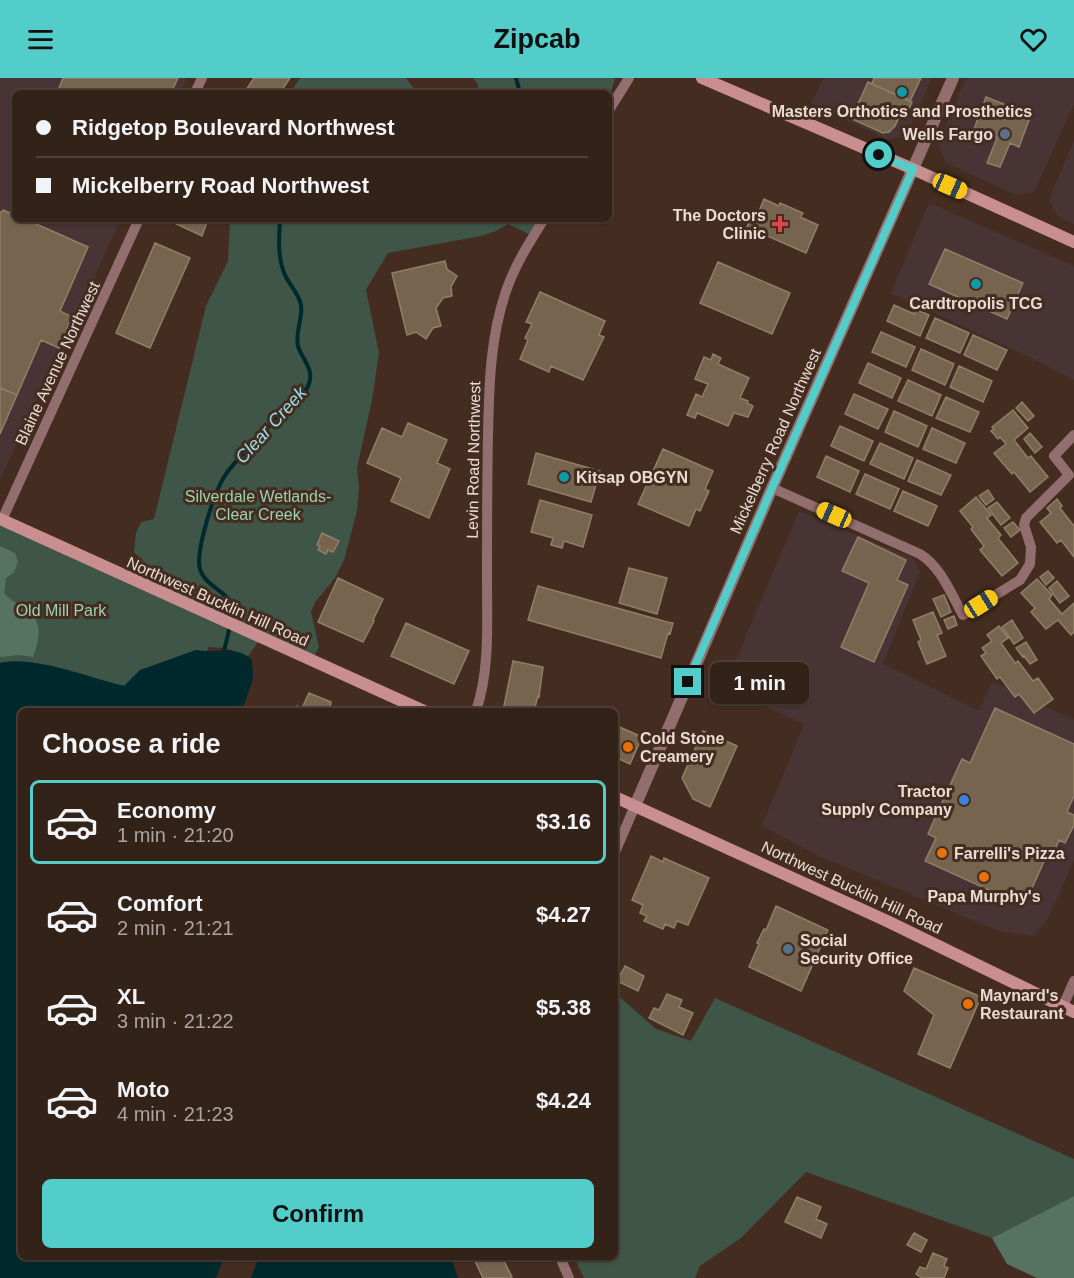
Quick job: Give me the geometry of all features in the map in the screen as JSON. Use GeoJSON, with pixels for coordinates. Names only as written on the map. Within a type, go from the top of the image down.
{"type":"FeatureCollection","features":[{"type":"Feature","properties":{"kind":"main road"},"geometry":{"type":"LineString","coordinates":[[702,78],[913,169],[1074,242]]}},
{"type":"Feature","properties":{"kind":"main road","name":"Northwest Bucklin Hill Road"},"geometry":{"type":"LineString","coordinates":[[1,519],[417,708]]}},
{"type":"Feature","properties":{"kind":"main road","name":"Northwest Bucklin Hill Road"},"geometry":{"type":"LineString","coordinates":[[618,798],[887,921],[1068,1009]]}},
{"type":"Feature","properties":{"kind":"street"},"geometry":{"type":"LineString","coordinates":[[612,105],[629,78]]}},
{"type":"Feature","properties":{"kind":"street","name":"Mickelberry Road Northwest"},"geometry":{"type":"LineString","coordinates":[[618,845],[953,78]]}},
{"type":"Feature","properties":{"kind":"street","name":"Blaine Avenue Northwest"},"geometry":{"type":"LineString","coordinates":[[1,519],[138,222]]}},
{"type":"Feature","properties":{"kind":"street","name":"Levin Road Northwest"},"geometry":{"type":"LineString","coordinates":[[477,708],[481,695],[487,642],[487,444],[493,343],[512,276],[542,222]]}},
{"type":"Feature","properties":{"kind":"street"},"geometry":{"type":"LineString","coordinates":[[772,488],[926,558],[935,567],[963,615],[1020,580],[1030,564],[1031,547],[1024,525],[1026,518],[1069,475],[1054,456],[1074,435]]}},
{"type":"Feature","properties":{"kind":"street"},"geometry":{"type":"LineString","coordinates":[[1068,1009],[1074,981]]}},
{"type":"Feature","properties":{"kind":"street"},"geometry":{"type":"LineString","coordinates":[[561,1260],[569,1278]]}},
{"type":"Feature","properties":{"kind":"shaded area"},"geometry":{"type":"Polygon","coordinates":[[[0,78],[187,78],[181,90],[12,90],[12,222],[120,222],[0,480],[0,78]]]}},
{"type":"Feature","properties":{"kind":"shaded area"},"geometry":{"type":"Polygon","coordinates":[[[824,78],[932,78],[912,123],[899,137],[888,140],[811,103],[824,78]]]}},
{"type":"Feature","properties":{"kind":"shaded area"},"geometry":{"type":"Polygon","coordinates":[[[966,78],[1074,78],[1074,104],[1034,192],[1016,195],[946,163],[938,144],[966,78]]]}},
{"type":"Feature","properties":{"kind":"shaded area"},"geometry":{"type":"Polygon","coordinates":[[[1074,140],[1074,224],[1058,216],[1049,200],[1074,140]]]}},
{"type":"Feature","properties":{"kind":"shaded area"},"geometry":{"type":"Polygon","coordinates":[[[929,203],[1074,266],[1074,380],[891,293],[929,203]]]}},
{"type":"Feature","properties":{"kind":"shaded area"},"geometry":{"type":"Polygon","coordinates":[[[799,511],[914,559],[920,572],[883,664],[979,711],[992,681],[1074,720],[1074,860],[1048,919],[1033,936],[999,931],[821,857],[762,826],[804,724],[724,688],[799,511]]]}},
{"type":"Feature","properties":{"kind":"green space"},"geometry":{"type":"Polygon","coordinates":[[[300,78],[406,78],[415,90],[292,90],[300,78]]]}},
{"type":"Feature","properties":{"kind":"green space"},"geometry":{"type":"Polygon","coordinates":[[[473,78],[615,78],[612,90],[478,90],[478,85],[473,78]]]}},
{"type":"Feature","properties":{"kind":"green space","name":"Silverdale Wetlands- Clear Creek"},"geometry":{"type":"Polygon","coordinates":[[[230,222],[542,222],[533,236],[508,224],[481,236],[388,253],[366,290],[379,353],[372,400],[357,468],[359,487],[357,511],[344,560],[335,578],[315,602],[311,612],[319,647],[312,661],[261,638],[248,656],[225,648],[208,647],[207,652],[196,650],[124,686],[46,665],[0,663],[0,519],[133,579],[143,561],[134,552],[136,533],[141,522],[154,519],[206,306],[228,261],[230,222]]]}},
{"type":"Feature","properties":{"kind":"green space"},"geometry":{"type":"Polygon","coordinates":[[[0,546],[15,553],[18,562],[14,572],[6,578],[4,593],[27,610],[38,625],[39,632],[33,657],[19,655],[0,657],[0,546]]]}},
{"type":"Feature","properties":{"kind":"green space"},"geometry":{"type":"Polygon","coordinates":[[[618,996],[656,1029],[691,1041],[715,998],[1074,1159],[1074,1196],[992,1238],[806,1172],[741,1238],[700,1266],[695,1278],[584,1278],[575,1260],[618,1260],[618,996]]]}},
{"type":"Feature","properties":{"kind":"green space"},"geometry":{"type":"Polygon","coordinates":[[[1074,1196],[1074,1278],[1037,1278],[1007,1264],[992,1238],[1074,1196]]]}},
{"type":"Feature","properties":{"kind":"water"},"geometry":{"type":"Polygon","coordinates":[[[196,650],[232,651],[246,655],[252,660],[253,679],[242,708],[18,708],[18,1260],[223,1260],[216,1278],[0,1278],[0,663],[29,662],[62,668],[124,686],[140,670],[196,650]]]}},
{"type":"Feature","properties":{"kind":"water"},"geometry":{"type":"Polygon","coordinates":[[[258,1260],[452,1260],[458,1278],[251,1278],[258,1260]]]}},
{"type":"Feature","properties":{"kind":"building"},"geometry":{"type":"Polygon","coordinates":[[[63,78],[178,78],[172,90],[58,90],[63,78]]]}},
{"type":"Feature","properties":{"kind":"building"},"geometry":{"type":"Polygon","coordinates":[[[254,78],[290,78],[282,90],[246,90],[254,78]]]}},
{"type":"Feature","properties":{"kind":"building","name":"Masters Orthotics and Prosthetics"},"geometry":{"type":"Polygon","coordinates":[[[874,78],[921,78],[910,101],[872,84],[874,78]]]}},
{"type":"Feature","properties":{"kind":"building"},"geometry":{"type":"Polygon","coordinates":[[[868,82],[912,102],[907,114],[900,115],[889,132],[883,133],[854,120],[860,108],[857,106],[868,82]]]}},
{"type":"Feature","properties":{"kind":"building","name":"Wells Fargo"},"geometry":{"type":"Polygon","coordinates":[[[986,97],[1031,115],[1019,147],[1010,143],[1000,167],[987,163],[997,138],[974,129],[986,97]]]}},
{"type":"Feature","properties":{"kind":"building","name":"The Doctors Clinic"},"geometry":{"type":"Polygon","coordinates":[[[764,199],[803,213],[800,217],[818,225],[806,253],[747,227],[750,219],[755,221],[764,199]]]}},
{"type":"Feature","properties":{"kind":"building"},"geometry":{"type":"Polygon","coordinates":[[[3,210],[12,214],[12,222],[32,222],[88,247],[60,311],[72,317],[59,348],[41,340],[17,395],[0,388],[0,212],[3,210]]]}},
{"type":"Feature","properties":{"kind":"building"},"geometry":{"type":"Polygon","coordinates":[[[172,222],[207,222],[202,236],[172,222]]]}},
{"type":"Feature","properties":{"kind":"building"},"geometry":{"type":"Polygon","coordinates":[[[155,243],[190,258],[150,348],[116,333],[155,243]]]}},
{"type":"Feature","properties":{"kind":"building","name":"Cardtropolis TCG"},"geometry":{"type":"Polygon","coordinates":[[[945,249],[1023,283],[1007,319],[929,284],[945,249]]]}},
{"type":"Feature","properties":{"kind":"building"},"geometry":{"type":"Polygon","coordinates":[[[445,261],[447,269],[457,276],[451,287],[452,296],[443,298],[436,308],[441,326],[433,328],[426,339],[416,332],[407,335],[392,273],[445,261]]]}},
{"type":"Feature","properties":{"kind":"building"},"geometry":{"type":"Polygon","coordinates":[[[718,262],[790,293],[772,334],[700,303],[718,262]]]}},
{"type":"Feature","properties":{"kind":"building"},"geometry":{"type":"Polygon","coordinates":[[[540,292],[605,321],[599,335],[604,337],[583,380],[551,366],[549,372],[520,359],[528,340],[525,338],[532,324],[526,322],[540,292]]]}},
{"type":"Feature","properties":{"kind":"building"},"geometry":{"type":"Polygon","coordinates":[[[894,305],[914,314],[915,309],[929,315],[920,336],[887,321],[894,305]]]}},
{"type":"Feature","properties":{"kind":"building"},"geometry":{"type":"Polygon","coordinates":[[[935,318],[969,333],[960,353],[926,338],[935,318]]]}},
{"type":"Feature","properties":{"kind":"building"},"geometry":{"type":"Polygon","coordinates":[[[881,332],[915,347],[906,367],[872,352],[881,332]]]}},
{"type":"Feature","properties":{"kind":"building"},"geometry":{"type":"Polygon","coordinates":[[[973,335],[1007,350],[997,370],[964,355],[973,335]]]}},
{"type":"Feature","properties":{"kind":"building"},"geometry":{"type":"Polygon","coordinates":[[[921,349],[954,364],[945,385],[912,370],[921,349]]]}},
{"type":"Feature","properties":{"kind":"building"},"geometry":{"type":"Polygon","coordinates":[[[713,354],[721,358],[718,364],[749,378],[740,398],[753,406],[748,417],[734,413],[728,426],[697,413],[695,418],[687,415],[696,394],[702,397],[708,384],[695,379],[704,357],[711,360],[713,354]]]}},
{"type":"Feature","properties":{"kind":"building"},"geometry":{"type":"Polygon","coordinates":[[[868,363],[901,378],[892,398],[859,383],[868,363]]]}},
{"type":"Feature","properties":{"kind":"building"},"geometry":{"type":"Polygon","coordinates":[[[959,366],[992,381],[983,402],[950,387],[959,366]]]}},
{"type":"Feature","properties":{"kind":"building"},"geometry":{"type":"Polygon","coordinates":[[[908,380],[941,395],[932,416],[898,401],[908,380]]]}},
{"type":"Feature","properties":{"kind":"building"},"geometry":{"type":"Polygon","coordinates":[[[0,388],[17,395],[0,434],[0,388]]]}},
{"type":"Feature","properties":{"kind":"building"},"geometry":{"type":"Polygon","coordinates":[[[854,394],[888,409],[878,429],[845,414],[854,394]]]}},
{"type":"Feature","properties":{"kind":"building"},"geometry":{"type":"Polygon","coordinates":[[[946,397],[979,412],[970,432],[936,418],[946,397]]]}},
{"type":"Feature","properties":{"kind":"building"},"geometry":{"type":"Polygon","coordinates":[[[1022,402],[1034,416],[1028,421],[1016,408],[1022,402]]]}},
{"type":"Feature","properties":{"kind":"building"},"geometry":{"type":"Polygon","coordinates":[[[1013,410],[1028,428],[1014,440],[1028,458],[1031,456],[1048,477],[1030,492],[1014,472],[1012,474],[994,453],[1006,444],[991,431],[994,429],[992,427],[1013,410]]]}},
{"type":"Feature","properties":{"kind":"building"},"geometry":{"type":"Polygon","coordinates":[[[894,411],[927,426],[918,447],[885,432],[894,411]]]}},
{"type":"Feature","properties":{"kind":"building"},"geometry":{"type":"Polygon","coordinates":[[[408,423],[447,440],[437,463],[450,469],[429,518],[391,501],[401,478],[367,463],[382,428],[402,437],[408,423]]]}},
{"type":"Feature","properties":{"kind":"building"},"geometry":{"type":"Polygon","coordinates":[[[840,426],[873,441],[864,461],[831,446],[840,426]]]}},
{"type":"Feature","properties":{"kind":"building"},"geometry":{"type":"Polygon","coordinates":[[[932,428],[965,443],[956,463],[923,449],[932,428]]]}},
{"type":"Feature","properties":{"kind":"building"},"geometry":{"type":"Polygon","coordinates":[[[1030,433],[1042,447],[1035,453],[1024,439],[1030,433]]]}},
{"type":"Feature","properties":{"kind":"building"},"geometry":{"type":"Polygon","coordinates":[[[880,443],[913,458],[904,479],[870,464],[880,443]]]}},
{"type":"Feature","properties":{"kind":"building"},"geometry":{"type":"Polygon","coordinates":[[[663,449],[713,471],[705,489],[709,491],[700,511],[696,509],[689,526],[638,504],[663,449]]]}},
{"type":"Feature","properties":{"kind":"building","name":"Kitsap OBGYN"},"geometry":{"type":"Polygon","coordinates":[[[536,453],[600,471],[591,502],[528,484],[536,453]]]}},
{"type":"Feature","properties":{"kind":"building"},"geometry":{"type":"Polygon","coordinates":[[[826,456],[859,471],[850,492],[817,477],[826,456]]]}},
{"type":"Feature","properties":{"kind":"building"},"geometry":{"type":"Polygon","coordinates":[[[917,460],[951,475],[941,495],[908,481],[917,460]]]}},
{"type":"Feature","properties":{"kind":"building"},"geometry":{"type":"Polygon","coordinates":[[[865,474],[899,489],[890,509],[856,494],[865,474]]]}},
{"type":"Feature","properties":{"kind":"building"},"geometry":{"type":"Polygon","coordinates":[[[988,490],[994,499],[986,505],[979,496],[988,490]]]}},
{"type":"Feature","properties":{"kind":"building"},"geometry":{"type":"Polygon","coordinates":[[[903,491],[937,506],[928,526],[894,511],[903,491]]]}},
{"type":"Feature","properties":{"kind":"building"},"geometry":{"type":"Polygon","coordinates":[[[976,497],[991,515],[987,518],[1001,535],[998,538],[1018,563],[1002,576],[980,550],[984,546],[960,511],[976,497]]]}},
{"type":"Feature","properties":{"kind":"building"},"geometry":{"type":"Polygon","coordinates":[[[1057,499],[1062,506],[1060,508],[1074,526],[1074,557],[1061,540],[1057,543],[1040,522],[1051,513],[1047,508],[1057,499]]]}},
{"type":"Feature","properties":{"kind":"building"},"geometry":{"type":"Polygon","coordinates":[[[540,500],[592,515],[583,547],[564,541],[562,548],[551,545],[553,538],[531,532],[540,500]]]}},
{"type":"Feature","properties":{"kind":"building"},"geometry":{"type":"Polygon","coordinates":[[[997,502],[1010,518],[1001,525],[988,508],[997,502]]]}},
{"type":"Feature","properties":{"kind":"building"},"geometry":{"type":"Polygon","coordinates":[[[1013,522],[1020,530],[1011,537],[1004,528],[1013,522]]]}},
{"type":"Feature","properties":{"kind":"building"},"geometry":{"type":"Polygon","coordinates":[[[322,533],[339,541],[333,552],[328,550],[326,554],[318,550],[320,546],[317,545],[322,533]]]}},
{"type":"Feature","properties":{"kind":"building"},"geometry":{"type":"Polygon","coordinates":[[[858,537],[906,560],[897,580],[908,585],[874,662],[841,647],[869,583],[842,571],[858,537]]]}},
{"type":"Feature","properties":{"kind":"building"},"geometry":{"type":"Polygon","coordinates":[[[629,568],[667,578],[657,614],[619,603],[629,568]]]}},
{"type":"Feature","properties":{"kind":"building"},"geometry":{"type":"Polygon","coordinates":[[[1048,571],[1054,578],[1046,585],[1040,577],[1048,571]]]}},
{"type":"Feature","properties":{"kind":"building"},"geometry":{"type":"Polygon","coordinates":[[[338,578],[383,599],[363,642],[318,622],[338,578]]]}},
{"type":"Feature","properties":{"kind":"building"},"geometry":{"type":"Polygon","coordinates":[[[1037,579],[1052,595],[1049,599],[1062,614],[1074,603],[1074,632],[1071,635],[1058,620],[1046,629],[1031,612],[1035,608],[1021,593],[1037,579]]]}},
{"type":"Feature","properties":{"kind":"building"},"geometry":{"type":"Polygon","coordinates":[[[1057,581],[1069,596],[1060,603],[1049,588],[1057,581]]]}},
{"type":"Feature","properties":{"kind":"building"},"geometry":{"type":"Polygon","coordinates":[[[538,586],[673,623],[661,658],[528,620],[538,586]]]}},
{"type":"Feature","properties":{"kind":"building"},"geometry":{"type":"Polygon","coordinates":[[[944,595],[951,612],[941,617],[933,599],[944,595]]]}},
{"type":"Feature","properties":{"kind":"building"},"geometry":{"type":"Polygon","coordinates":[[[933,612],[942,633],[937,635],[946,656],[927,664],[918,642],[921,640],[913,620],[933,612]]]}},
{"type":"Feature","properties":{"kind":"building"},"geometry":{"type":"Polygon","coordinates":[[[954,616],[957,625],[948,629],[944,620],[954,616]]]}},
{"type":"Feature","properties":{"kind":"building"},"geometry":{"type":"Polygon","coordinates":[[[1012,620],[1023,638],[1014,644],[1002,627],[1012,620]]]}},
{"type":"Feature","properties":{"kind":"building"},"geometry":{"type":"Polygon","coordinates":[[[406,623],[469,651],[454,684],[391,656],[406,623]]]}},
{"type":"Feature","properties":{"kind":"building"},"geometry":{"type":"Polygon","coordinates":[[[999,626],[1008,638],[1001,643],[1015,663],[1018,661],[1033,681],[1038,678],[1053,699],[1034,713],[1019,694],[1015,697],[1000,677],[997,679],[981,656],[986,653],[982,648],[992,641],[987,635],[999,626]]]}},
{"type":"Feature","properties":{"kind":"building"},"geometry":{"type":"Polygon","coordinates":[[[1026,642],[1037,660],[1030,664],[1016,648],[1026,642]]]}},
{"type":"Feature","properties":{"kind":"building"},"geometry":{"type":"Polygon","coordinates":[[[513,661],[543,667],[539,697],[535,708],[504,706],[513,661]]]}},
{"type":"Feature","properties":{"kind":"building"},"geometry":{"type":"Polygon","coordinates":[[[309,693],[331,702],[330,708],[302,708],[309,693]]]}},
{"type":"Feature","properties":{"kind":"building"},"geometry":{"type":"Polygon","coordinates":[[[995,708],[1074,744],[1074,796],[1067,812],[1074,815],[1074,825],[1065,843],[1059,840],[1055,850],[1050,848],[1024,906],[925,861],[936,838],[928,834],[945,796],[962,759],[970,763],[995,708]]]}},
{"type":"Feature","properties":{"kind":"building"},"geometry":{"type":"Polygon","coordinates":[[[618,726],[642,737],[630,764],[618,758],[618,726]]]}},
{"type":"Feature","properties":{"kind":"building"},"geometry":{"type":"Polygon","coordinates":[[[703,731],[737,746],[710,807],[693,799],[682,778],[703,731]]]}},
{"type":"Feature","properties":{"kind":"building"},"geometry":{"type":"Polygon","coordinates":[[[651,856],[663,862],[664,858],[709,878],[688,925],[677,921],[674,928],[665,924],[663,929],[644,921],[647,916],[640,913],[643,905],[632,900],[651,856]]]}},
{"type":"Feature","properties":{"kind":"building","name":"Social Security Office"},"geometry":{"type":"Polygon","coordinates":[[[776,906],[828,930],[801,991],[749,967],[759,944],[757,943],[764,929],[766,930],[776,906]]]}},
{"type":"Feature","properties":{"kind":"building"},"geometry":{"type":"Polygon","coordinates":[[[625,966],[644,976],[638,991],[618,981],[625,966]]]}},
{"type":"Feature","properties":{"kind":"building"},"geometry":{"type":"Polygon","coordinates":[[[914,968],[981,997],[950,1068],[918,1054],[934,1015],[904,991],[914,968]]]}},
{"type":"Feature","properties":{"kind":"building"},"geometry":{"type":"Polygon","coordinates":[[[667,994],[682,1000],[679,1007],[693,1013],[683,1035],[649,1018],[654,1008],[659,1010],[667,994]]]}},
{"type":"Feature","properties":{"kind":"building"},"geometry":{"type":"Polygon","coordinates":[[[797,1197],[821,1207],[816,1219],[827,1224],[821,1238],[785,1222],[797,1197]]]}},
{"type":"Feature","properties":{"kind":"building"},"geometry":{"type":"Polygon","coordinates":[[[914,1233],[927,1240],[921,1252],[907,1245],[914,1233]]]}},
{"type":"Feature","properties":{"kind":"building"},"geometry":{"type":"Polygon","coordinates":[[[933,1253],[947,1259],[944,1266],[948,1268],[944,1278],[922,1278],[916,1274],[920,1267],[926,1269],[933,1253]]]}},
{"type":"Feature","properties":{"kind":"building"},"geometry":{"type":"Polygon","coordinates":[[[474,1260],[504,1260],[512,1277],[510,1278],[483,1278],[474,1260]]]}},
{"type":"Feature","properties":{"kind":"waterway","name":"Clear Creek"},"geometry":{"type":"LineString","coordinates":[[516,78],[519,90]]}},
{"type":"Feature","properties":{"kind":"waterway","name":"Clear Creek"},"geometry":{"type":"LineString","coordinates":[[224,651],[234,609],[228,598],[203,575],[199,561],[211,509],[228,471],[278,414],[303,394],[310,379],[308,366],[297,341],[301,305],[281,263],[280,222]]}},
{"type":"Feature","properties":{"kind":"place","name":"Masters Orthotics and Prosthetics"},"geometry":{"type":"Point","coordinates":[902,92]}},
{"type":"Feature","properties":{"kind":"place","name":"Wells Fargo"},"geometry":{"type":"Point","coordinates":[1005,134]}},
{"type":"Feature","properties":{"kind":"place","name":"The Doctors Clinic"},"geometry":{"type":"Point","coordinates":[780,224]}},
{"type":"Feature","properties":{"kind":"place","name":"Cardtropolis TCG"},"geometry":{"type":"Point","coordinates":[976,284]}},
{"type":"Feature","properties":{"kind":"place","name":"Kitsap OBGYN"},"geometry":{"type":"Point","coordinates":[564,477]}},
{"type":"Feature","properties":{"kind":"place","name":"Cold Stone Creamery"},"geometry":{"type":"Point","coordinates":[628,747]}},
{"type":"Feature","properties":{"kind":"place","name":"Tractor Supply Company"},"geometry":{"type":"Point","coordinates":[964,800]}},
{"type":"Feature","properties":{"kind":"place","name":"Farrelli's Pizza"},"geometry":{"type":"Point","coordinates":[942,853]}},
{"type":"Feature","properties":{"kind":"place","name":"Papa Murphy's"},"geometry":{"type":"Point","coordinates":[984,877]}},
{"type":"Feature","properties":{"kind":"place","name":"Social Security Office"},"geometry":{"type":"Point","coordinates":[788,949]}},
{"type":"Feature","properties":{"kind":"place","name":"Maynard's Restaurant"},"geometry":{"type":"Point","coordinates":[968,1004]}},
{"type":"Feature","properties":{"kind":"route"},"geometry":{"type":"LineString","coordinates":[[688,682],[913,169],[879,155]]}},
{"type":"Feature","properties":{"kind":"park label","name":"Old Mill Park"},"geometry":{"type":"Point","coordinates":[61,610]}}]}
